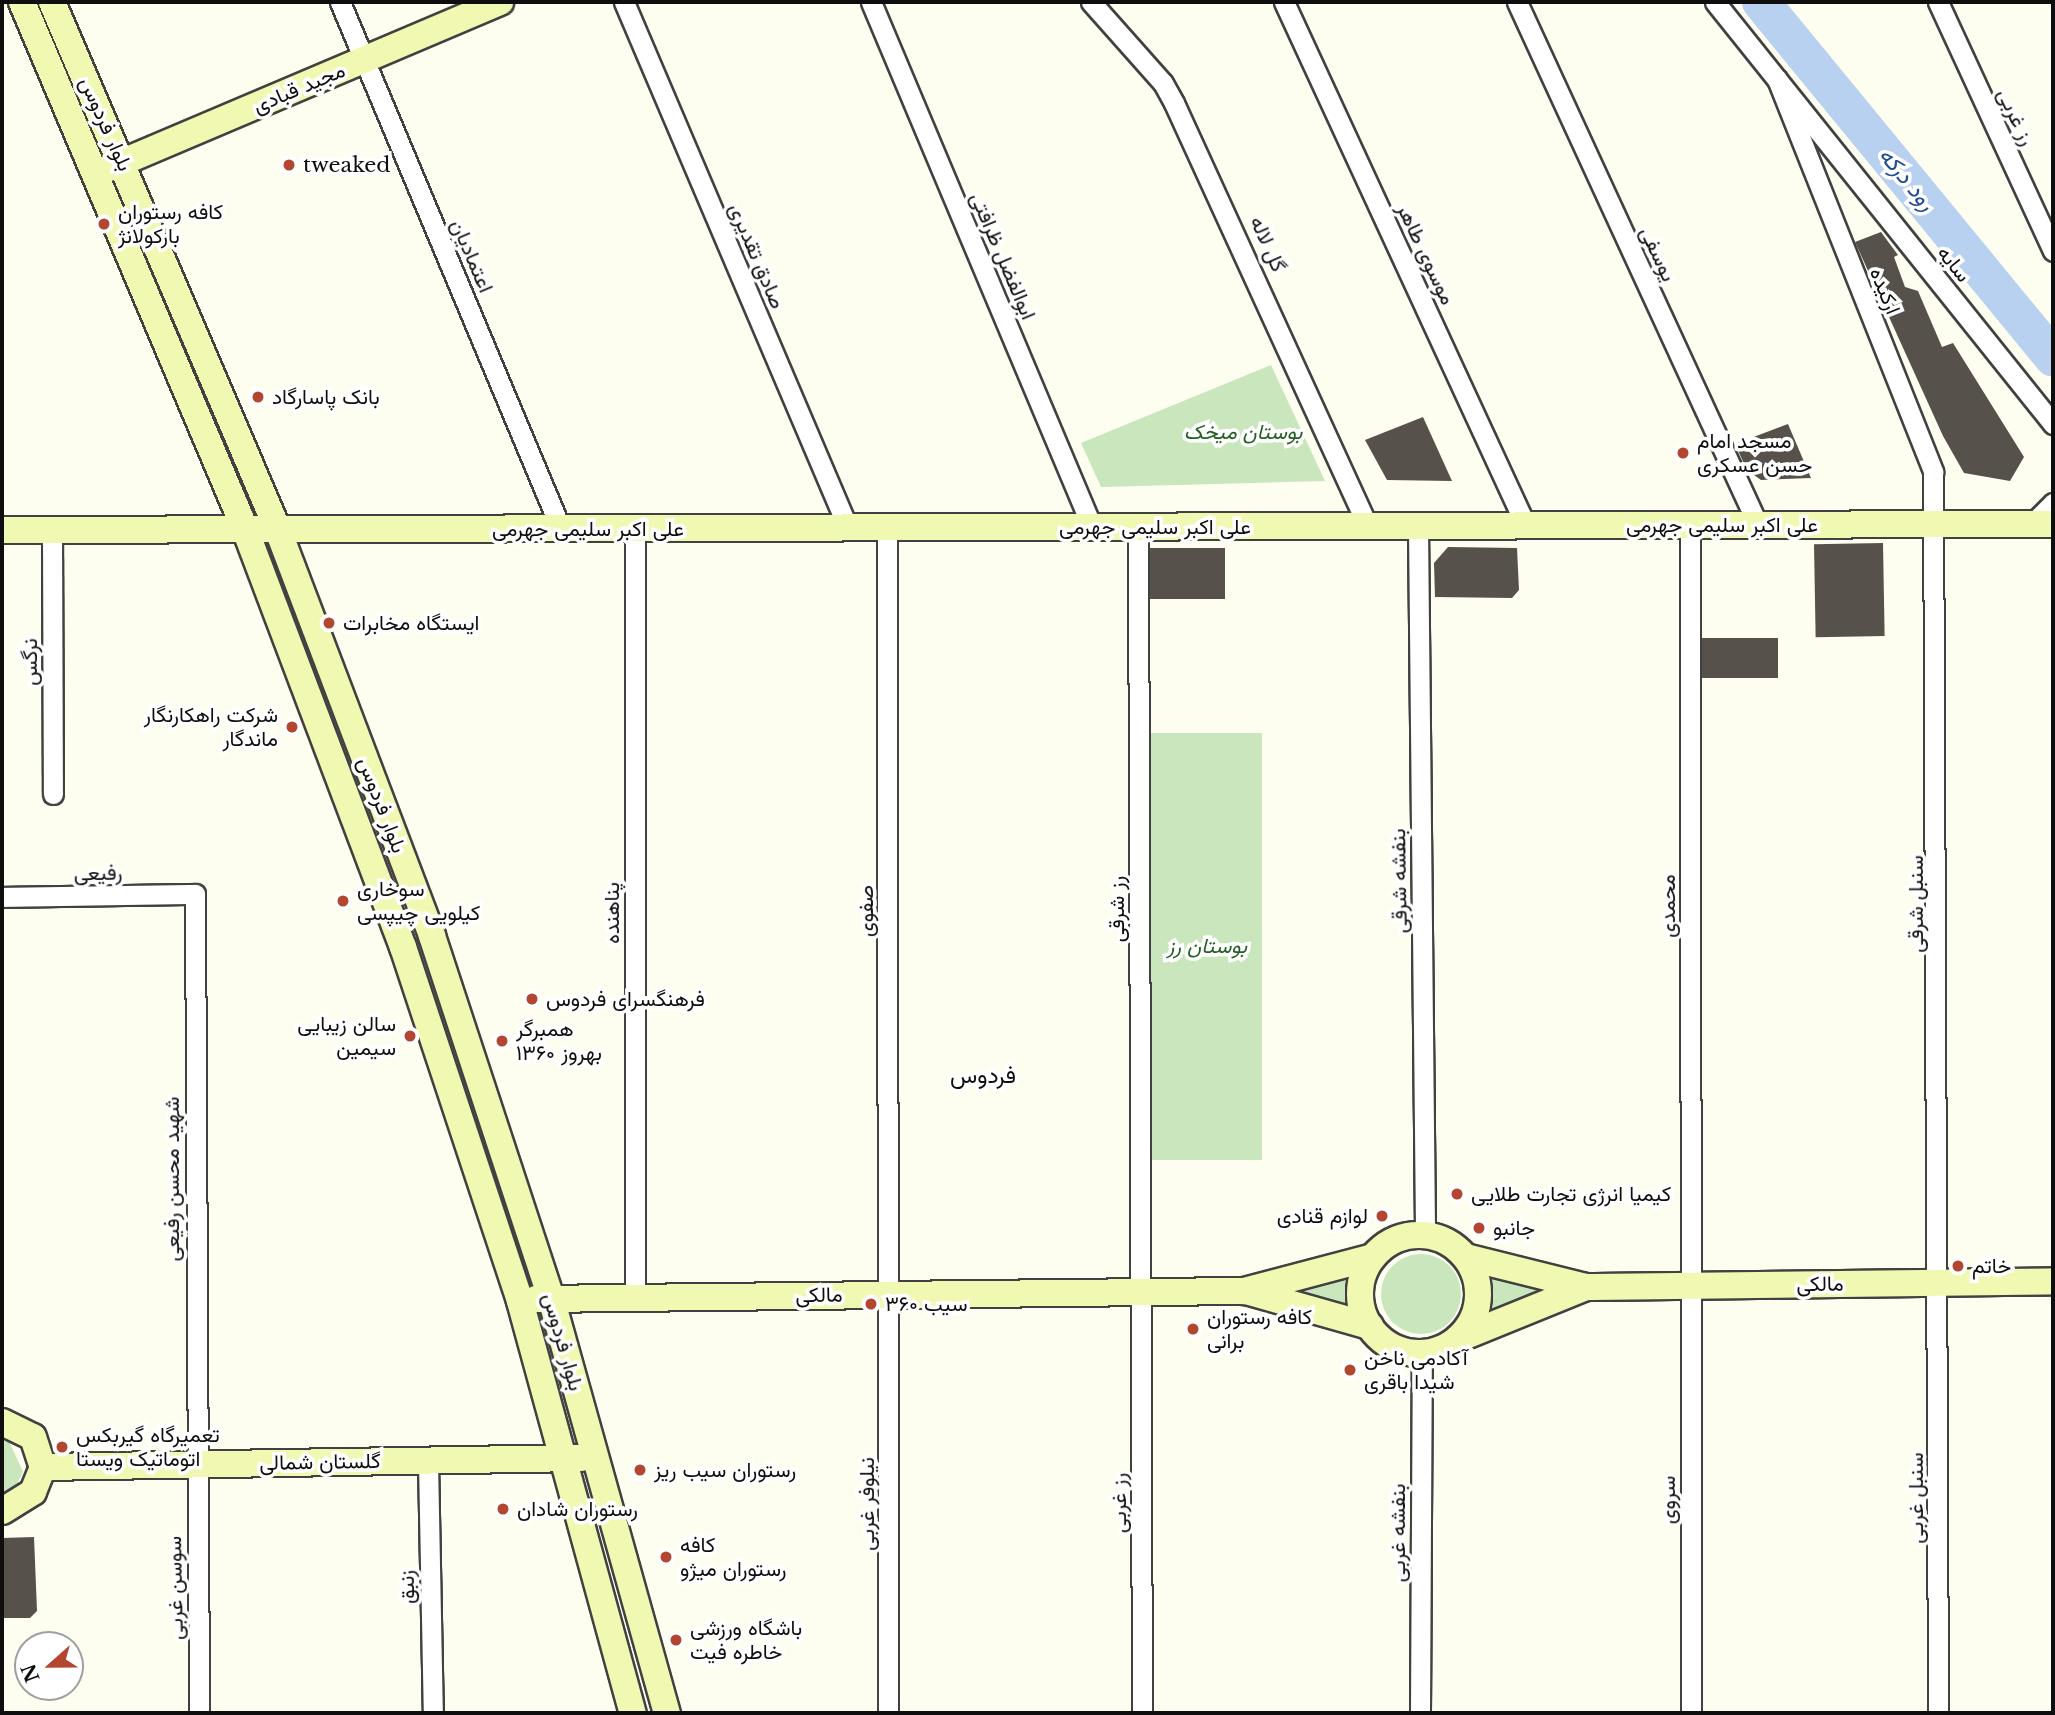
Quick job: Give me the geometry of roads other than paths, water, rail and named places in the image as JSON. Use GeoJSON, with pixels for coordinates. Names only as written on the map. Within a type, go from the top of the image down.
{"type":"FeatureCollection","features":[{"type":"Feature","properties":{"kind":"street","name":"بلوار فردوس"},"geometry":{"type":"LineString","coordinates":[[22,2],[97,173],[245,529],[404,947],[520,1301],[633,1713]]}},
{"type":"Feature","properties":{"kind":"street","name":"بلوار فردوس"},"geometry":{"type":"LineString","coordinates":[[52,2],[124,162],[278,530],[432,936],[551,1298],[667,1713]]}},
{"type":"Feature","properties":{"kind":"street","name":"اعتمادیان"},"geometry":{"type":"LineString","coordinates":[[340,2],[561,529]]}},
{"type":"Feature","properties":{"kind":"street","name":"مجید قبادی"},"geometry":{"type":"LineString","coordinates":[[97,173],[500,2]]}},
{"type":"Feature","properties":{"kind":"street","name":"صادق تقدیری"},"geometry":{"type":"LineString","coordinates":[[624,2],[848,528]]}},
{"type":"Feature","properties":{"kind":"street","name":"ابوالفضل ظرافتی"},"geometry":{"type":"LineString","coordinates":[[871,2],[1093,527]]}},
{"type":"Feature","properties":{"kind":"street","name":"گل لاله"},"geometry":{"type":"LineString","coordinates":[[1091,2],[1149,66],[1174,103],[1368,526]]}},
{"type":"Feature","properties":{"kind":"street","name":"موسوی طاهر"},"geometry":{"type":"LineString","coordinates":[[1284,2],[1526,526]]}},
{"type":"Feature","properties":{"kind":"street","name":"یوسفی"},"geometry":{"type":"LineString","coordinates":[[1517,2],[1758,525]]}},
{"type":"Feature","properties":{"kind":"street","name":"سایه"},"geometry":{"type":"LineString","coordinates":[[1715,2],[2053,424]]}},
{"type":"Feature","properties":{"kind":"street","name":"رز غربی"},"geometry":{"type":"LineString","coordinates":[[1938,2],[2053,251]]}},
{"type":"Feature","properties":{"kind":"street","name":"ارکیده"},"geometry":{"type":"LineString","coordinates":[[1777,79],[1933,472],[1937,524]]}},
{"type":"Feature","properties":{"kind":"street"},"geometry":{"type":"LineString","coordinates":[[2043,524],[2053,503]]}},
{"type":"Feature","properties":{"kind":"street","name":"سنبل شرقی"},"geometry":{"type":"LineString","coordinates":[[1937,524],[1940,1283]]}},
{"type":"Feature","properties":{"kind":"street","name":"علی اکبر سلیمی جهرمی"},"geometry":{"type":"LineString","coordinates":[[245,529],[2043,524]]}},
{"type":"Feature","properties":{"kind":"street","name":"محمدی"},"geometry":{"type":"LineString","coordinates":[[1690,525],[1691,1286]]}},
{"type":"Feature","properties":{"kind":"street","name":"بنفشه شرقی"},"geometry":{"type":"LineString","coordinates":[[1418,526],[1425,1235]]}},
{"type":"Feature","properties":{"kind":"street","name":"رز شرقی"},"geometry":{"type":"LineString","coordinates":[[1138,527],[1143,1292]]}},
{"type":"Feature","properties":{"kind":"street","name":"صفوی"},"geometry":{"type":"LineString","coordinates":[[887,528],[891,1294]]}},
{"type":"Feature","properties":{"kind":"street"},"geometry":{"type":"LineString","coordinates":[[2,530],[245,529]]}},
{"type":"Feature","properties":{"kind":"street","name":"پناهنده"},"geometry":{"type":"LineString","coordinates":[[635,529],[635,1297]]}},
{"type":"Feature","properties":{"kind":"street","name":"نرگس"},"geometry":{"type":"LineString","coordinates":[[52,530],[53,794]]}},
{"type":"Feature","properties":{"kind":"street","name":"رفیعی"},"geometry":{"type":"LineString","coordinates":[[2,897],[195,894]]}},
{"type":"Feature","properties":{"kind":"street","name":"شهید محسن رفیعی"},"geometry":{"type":"LineString","coordinates":[[195,894],[195,1463]]}},
{"type":"Feature","properties":{"kind":"street"},"geometry":{"type":"LineString","coordinates":[[1425,1235],[1448,1242],[1466,1257],[1478,1292],[1468,1326],[1456,1340],[1422,1353],[1392,1345],[1370,1326],[1361,1290],[1373,1257],[1396,1240],[1425,1235]]}},
{"type":"Feature","properties":{"kind":"street","name":"مالکی"},"geometry":{"type":"LineString","coordinates":[[520,1301],[551,1298],[1244,1291],[1373,1257]]}},
{"type":"Feature","properties":{"kind":"street","name":"مالکی"},"geometry":{"type":"LineString","coordinates":[[1466,1257],[1586,1287],[2053,1281]]}},
{"type":"Feature","properties":{"kind":"street","name":"سنبل غربی"},"geometry":{"type":"LineString","coordinates":[[1938,1713],[1940,1283]]}},
{"type":"Feature","properties":{"kind":"street","name":"سروی"},"geometry":{"type":"LineString","coordinates":[[1691,1286],[1691,1713]]}},
{"type":"Feature","properties":{"kind":"street","name":"مالکی"},"geometry":{"type":"LineString","coordinates":[[1456,1340],[1586,1287]]}},
{"type":"Feature","properties":{"kind":"street","name":"مالکی"},"geometry":{"type":"LineString","coordinates":[[1244,1291],[1370,1326]]}},
{"type":"Feature","properties":{"kind":"street","name":"رز غربی"},"geometry":{"type":"LineString","coordinates":[[1142,1713],[1143,1292]]}},
{"type":"Feature","properties":{"kind":"street","name":"نیلوفر غربی"},"geometry":{"type":"LineString","coordinates":[[888,1713],[891,1294]]}},
{"type":"Feature","properties":{"kind":"street","name":"بنفشه غربی"},"geometry":{"type":"LineString","coordinates":[[1420,1713],[1422,1353]]}},
{"type":"Feature","properties":{"kind":"street"},"geometry":{"type":"LineString","coordinates":[[2,1422],[33,1437],[43,1467],[33,1492],[2,1511]]}},
{"type":"Feature","properties":{"kind":"street","name":"گلستان شمالی"},"geometry":{"type":"LineString","coordinates":[[43,1467],[565,1460],[596,1456]]}},
{"type":"Feature","properties":{"kind":"street","name":"زنبق"},"geometry":{"type":"LineString","coordinates":[[428,1461],[433,1713]]}},
{"type":"Feature","properties":{"kind":"street","name":"سوسن غربی"},"geometry":{"type":"LineString","coordinates":[[195,1463],[199,1713]]}},
{"type":"Feature","properties":{"kind":"waterway","name":"رود درکه"},"geometry":{"type":"LineString","coordinates":[[1761,2],[2053,357]]}},
{"type":"Feature","properties":{"kind":"place","name":"tweaked"},"geometry":{"type":"Point","coordinates":[289,165]}},
{"type":"Feature","properties":{"kind":"place","name":"کافه رستوران بارکولانژ"},"geometry":{"type":"Point","coordinates":[104,224]}},
{"type":"Feature","properties":{"kind":"place","name":"بانک پاسارگاد"},"geometry":{"type":"Point","coordinates":[258,397]}},
{"type":"Feature","properties":{"kind":"place","name":"مسجد امام حسن عسکری"},"geometry":{"type":"Point","coordinates":[1683,453]}},
{"type":"Feature","properties":{"kind":"place","name":"ایستگاه مخابرات"},"geometry":{"type":"Point","coordinates":[329,623]}},
{"type":"Feature","properties":{"kind":"place","name":"شرکت راهکارنگار ماندگار"},"geometry":{"type":"Point","coordinates":[292,727]}},
{"type":"Feature","properties":{"kind":"place","name":"سوخاری كيلويی چيپسی"},"geometry":{"type":"Point","coordinates":[343,901]}},
{"type":"Feature","properties":{"kind":"place","name":"فرهنگسرای فردوس"},"geometry":{"type":"Point","coordinates":[532,999]}},
{"type":"Feature","properties":{"kind":"place","name":"سالن زیبایی سیمین"},"geometry":{"type":"Point","coordinates":[410,1036]}},
{"type":"Feature","properties":{"kind":"place","name":"همبرگر بهروز ۱۳۶۰"},"geometry":{"type":"Point","coordinates":[502,1041]}},
{"type":"Feature","properties":{"kind":"place","name":"کیمیا انرژی تجارت طلایی"},"geometry":{"type":"Point","coordinates":[1457,1194]}},
{"type":"Feature","properties":{"kind":"place","name":"لوازم قنادی"},"geometry":{"type":"Point","coordinates":[1382,1216]}},
{"type":"Feature","properties":{"kind":"place","name":"جانبو"},"geometry":{"type":"Point","coordinates":[1479,1228]}},
{"type":"Feature","properties":{"kind":"place","name":"خاتم"},"geometry":{"type":"Point","coordinates":[1958,1266]}},
{"type":"Feature","properties":{"kind":"place","name":"سیب ۳۶۰"},"geometry":{"type":"Point","coordinates":[871,1304]}},
{"type":"Feature","properties":{"kind":"place","name":"كافه رستوران برانى"},"geometry":{"type":"Point","coordinates":[1193,1329]}},
{"type":"Feature","properties":{"kind":"place","name":"آکادمی ناخن شیدا باقری"},"geometry":{"type":"Point","coordinates":[1350,1370]}},
{"type":"Feature","properties":{"kind":"place","name":"تعمیرگاه گیربکس اتوماتیک ویستا"},"geometry":{"type":"Point","coordinates":[62,1447]}},
{"type":"Feature","properties":{"kind":"place","name":"رستوران سیب ریز"},"geometry":{"type":"Point","coordinates":[640,1470]}},
{"type":"Feature","properties":{"kind":"place","name":"رستوران شادان"},"geometry":{"type":"Point","coordinates":[503,1509]}},
{"type":"Feature","properties":{"kind":"place","name":"کافه رستوران ميژو"},"geometry":{"type":"Point","coordinates":[666,1557]}},
{"type":"Feature","properties":{"kind":"place","name":"باشگاه ورزشی خاطره فیت"},"geometry":{"type":"Point","coordinates":[676,1640]}},
{"type":"Feature","properties":{"kind":"district","name":"فردوس"},"geometry":{"type":"Point","coordinates":[983,1075]}},
{"type":"Feature","properties":{"kind":"park label","name":"بوستان میخک"},"geometry":{"type":"Point","coordinates":[1243,432]}},
{"type":"Feature","properties":{"kind":"park label","name":"بوستان رز"},"geometry":{"type":"Point","coordinates":[1207,946]}}]}
